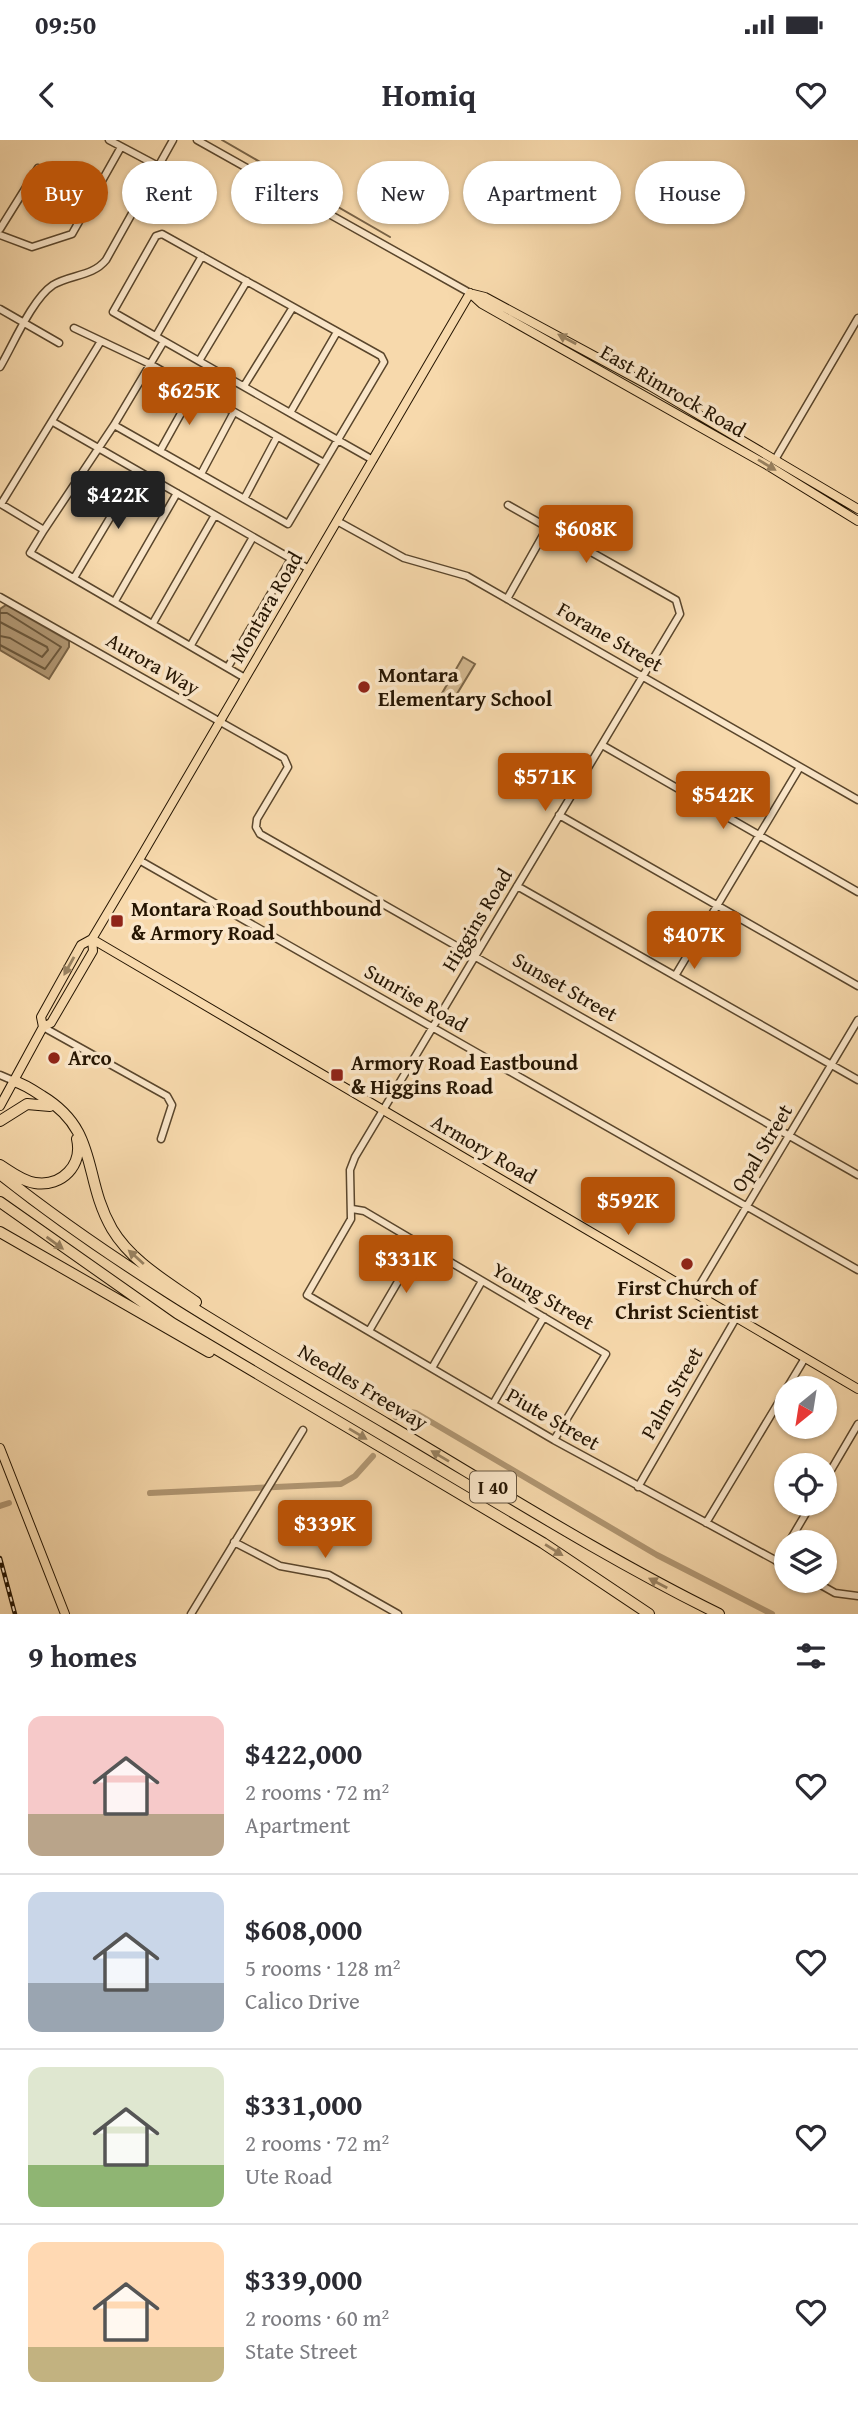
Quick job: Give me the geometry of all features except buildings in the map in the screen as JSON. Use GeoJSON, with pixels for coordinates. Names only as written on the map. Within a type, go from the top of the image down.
{"type":"FeatureCollection","features":[{"type":"Feature","properties":{"kind":"highway"},"geometry":{"type":"LineString","coordinates":[[0,1165],[25,1180],[43,1183],[60,1180],[74,1166],[78,1157],[77,1138],[66,1119],[13,1081]]}},
{"type":"Feature","properties":{"kind":"highway"},"geometry":{"type":"LineString","coordinates":[[13,1081],[56,1104],[74,1121],[104,1211],[127,1250],[168,1283],[271,1354]]}},
{"type":"Feature","properties":{"kind":"highway"},"geometry":{"type":"LineString","coordinates":[[0,1121],[27,1104],[50,1106]]}},
{"type":"Feature","properties":{"kind":"highway","name":"Needles Freeway"},"geometry":{"type":"LineString","coordinates":[[0,1174],[130,1268],[585,1541],[719,1614]]}},
{"type":"Feature","properties":{"kind":"highway","name":"Needles Freeway"},"geometry":{"type":"LineString","coordinates":[[0,1202],[163,1317],[543,1543],[649,1614]]}},
{"type":"Feature","properties":{"kind":"highway"},"geometry":{"type":"LineString","coordinates":[[0,1232],[192,1343],[299,1399]]}},
{"type":"Feature","properties":{"kind":"main road","name":"East Rimrock Road"},"geometry":{"type":"LineString","coordinates":[[470,293],[485,296],[565,338],[776,458],[858,509]]}},
{"type":"Feature","properties":{"kind":"main road","name":"East Rimrock Road"},"geometry":{"type":"LineString","coordinates":[[470,293],[482,304],[767,465],[858,521]]}},
{"type":"Feature","properties":{"kind":"main road","name":"Montara Road"},"geometry":{"type":"LineString","coordinates":[[43,1027],[41,1017],[81,945],[92,939],[470,293]]}},
{"type":"Feature","properties":{"kind":"main road","name":"Montara Road"},"geometry":{"type":"LineString","coordinates":[[0,1106],[43,1027],[51,1023],[93,950],[92,939]]}},
{"type":"Feature","properties":{"kind":"main road","name":"Armory Road"},"geometry":{"type":"LineString","coordinates":[[92,939],[858,1389]]}},
{"type":"Feature","properties":{"kind":"main road"},"geometry":{"type":"LineString","coordinates":[[0,1448],[65,1614]]}},
{"type":"Feature","properties":{"kind":"street"},"geometry":{"type":"LineString","coordinates":[[109,140],[148,161]]}},
{"type":"Feature","properties":{"kind":"street"},"geometry":{"type":"LineString","coordinates":[[161,161],[173,140]]}},
{"type":"Feature","properties":{"kind":"street","name":"East Rimrock Road"},"geometry":{"type":"LineString","coordinates":[[197,140],[470,293]]}},
{"type":"Feature","properties":{"kind":"street"},"geometry":{"type":"LineString","coordinates":[[21,197],[0,232],[19,244],[32,247],[72,234],[121,147]]}},
{"type":"Feature","properties":{"kind":"street"},"geometry":{"type":"LineString","coordinates":[[0,367],[46,291],[66,279],[90,272],[106,260],[126,224]]}},
{"type":"Feature","properties":{"kind":"street"},"geometry":{"type":"LineString","coordinates":[[114,425],[288,524],[338,440],[384,362],[381,356],[162,234],[156,236],[113,312],[244,386],[290,413],[338,440],[373,460]]}},
{"type":"Feature","properties":{"kind":"street"},"geometry":{"type":"LineString","coordinates":[[156,336],[202,256]]}},
{"type":"Feature","properties":{"kind":"street"},"geometry":{"type":"LineString","coordinates":[[199,361],[247,281]]}},
{"type":"Feature","properties":{"kind":"street"},"geometry":{"type":"LineString","coordinates":[[244,386],[293,307]]}},
{"type":"Feature","properties":{"kind":"street"},"geometry":{"type":"LineString","coordinates":[[0,310],[59,343]]}},
{"type":"Feature","properties":{"kind":"street"},"geometry":{"type":"LineString","coordinates":[[776,458],[858,318]]}},
{"type":"Feature","properties":{"kind":"street"},"geometry":{"type":"LineString","coordinates":[[74,328],[150,365],[324,463]]}},
{"type":"Feature","properties":{"kind":"street"},"geometry":{"type":"LineString","coordinates":[[290,413],[337,332]]}},
{"type":"Feature","properties":{"kind":"street"},"geometry":{"type":"LineString","coordinates":[[44,530],[1,503],[101,341]]}},
{"type":"Feature","properties":{"kind":"street"},"geometry":{"type":"LineString","coordinates":[[164,341],[114,425],[97,447],[30,553],[245,678]]}},
{"type":"Feature","properties":{"kind":"street"},"geometry":{"type":"LineString","coordinates":[[160,451],[194,390]]}},
{"type":"Feature","properties":{"kind":"street"},"geometry":{"type":"LineString","coordinates":[[201,474],[234,412]]}},
{"type":"Feature","properties":{"kind":"street"},"geometry":{"type":"LineString","coordinates":[[53,422],[309,569]]}},
{"type":"Feature","properties":{"kind":"street"},"geometry":{"type":"LineString","coordinates":[[244,499],[277,437]]}},
{"type":"Feature","properties":{"kind":"street"},"geometry":{"type":"LineString","coordinates":[[74,578],[138,471]]}},
{"type":"Feature","properties":{"kind":"street"},"geometry":{"type":"LineString","coordinates":[[115,601],[177,494]]}},
{"type":"Feature","properties":{"kind":"street"},"geometry":{"type":"LineString","coordinates":[[507,599],[547,528],[508,505]]}},
{"type":"Feature","properties":{"kind":"street"},"geometry":{"type":"LineString","coordinates":[[153,623],[215,515]]}},
{"type":"Feature","properties":{"kind":"street","name":"Forane Street"},"geometry":{"type":"LineString","coordinates":[[337,521],[404,558],[458,573],[507,599],[858,800]]}},
{"type":"Feature","properties":{"kind":"street","name":"Higgins Road"},"geometry":{"type":"LineString","coordinates":[[307,1295],[348,1226],[352,1209],[350,1170],[680,614],[676,600],[547,528]]}},
{"type":"Feature","properties":{"kind":"street"},"geometry":{"type":"LineString","coordinates":[[191,645],[253,537]]}},
{"type":"Feature","properties":{"kind":"street"},"geometry":{"type":"LineString","coordinates":[[228,667],[291,559]]}},
{"type":"Feature","properties":{"kind":"street","name":"Aurora Way"},"geometry":{"type":"LineString","coordinates":[[0,597],[287,762],[256,827]]}},
{"type":"Feature","properties":{"kind":"street"},"geometry":{"type":"LineString","coordinates":[[602,745],[858,892]]}},
{"type":"Feature","properties":{"kind":"street"},"geometry":{"type":"LineString","coordinates":[[675,976],[800,767]]}},
{"type":"Feature","properties":{"kind":"street"},"geometry":{"type":"LineString","coordinates":[[559,815],[858,986]]}},
{"type":"Feature","properties":{"kind":"street","name":"Sunset Street"},"geometry":{"type":"LineString","coordinates":[[256,827],[260,834],[858,1175]]}},
{"type":"Feature","properties":{"kind":"street","name":"Sunrise Road"},"geometry":{"type":"LineString","coordinates":[[139,860],[858,1270]]}},
{"type":"Feature","properties":{"kind":"street"},"geometry":{"type":"LineString","coordinates":[[517,886],[858,1080]]}},
{"type":"Feature","properties":{"kind":"street","name":"Opal Street"},"geometry":{"type":"LineString","coordinates":[[695,1293],[858,1020]]}},
{"type":"Feature","properties":{"kind":"street"},"geometry":{"type":"LineString","coordinates":[[43,1027],[167,1096],[172,1105],[161,1139]]}},
{"type":"Feature","properties":{"kind":"street"},"geometry":{"type":"LineString","coordinates":[[0,1075],[13,1081]]}},
{"type":"Feature","properties":{"kind":"street","name":"Young Street"},"geometry":{"type":"LineString","coordinates":[[352,1209],[364,1211],[606,1354],[554,1440]]}},
{"type":"Feature","properties":{"kind":"street"},"geometry":{"type":"LineString","coordinates":[[369,1331],[420,1244]]}},
{"type":"Feature","properties":{"kind":"street"},"geometry":{"type":"LineString","coordinates":[[432,1368],[482,1281]]}},
{"type":"Feature","properties":{"kind":"street","name":"Piute Street"},"geometry":{"type":"LineString","coordinates":[[307,1295],[554,1440],[774,1560]]}},
{"type":"Feature","properties":{"kind":"street"},"geometry":{"type":"LineString","coordinates":[[493,1404],[544,1317]]}},
{"type":"Feature","properties":{"kind":"street","name":"Palm Street"},"geometry":{"type":"LineString","coordinates":[[638,1486],[736,1318]]}},
{"type":"Feature","properties":{"kind":"street"},"geometry":{"type":"LineString","coordinates":[[795,1376],[805,1358]]}},
{"type":"Feature","properties":{"kind":"street"},"geometry":{"type":"LineString","coordinates":[[706,1524],[774,1411]]}},
{"type":"Feature","properties":{"kind":"street"},"geometry":{"type":"LineString","coordinates":[[837,1460],[858,1424]]}},
{"type":"Feature","properties":{"kind":"street"},"geometry":{"type":"LineString","coordinates":[[191,1614],[303,1430]]}},
{"type":"Feature","properties":{"kind":"street"},"geometry":{"type":"LineString","coordinates":[[234,1542],[280,1566],[329,1575],[398,1614]]}},
{"type":"Feature","properties":{"kind":"street"},"geometry":{"type":"LineString","coordinates":[[835,1593],[857,1597]]}},
{"type":"Feature","properties":{"kind":"shaded area"},"geometry":{"type":"Polygon","coordinates":[[[463,657],[475,664],[452,702],[441,695],[463,657]]]}},
{"type":"Feature","properties":{"kind":"water"},"geometry":{"type":"Polygon","coordinates":[[[6,605],[69,641],[69,647],[49,679],[0,650],[0,609],[6,605]]]}},
{"type":"Feature","properties":{"kind":"waterway"},"geometry":{"type":"LineString","coordinates":[[222,140],[390,237]]}},
{"type":"Feature","properties":{"kind":"waterway"},"geometry":{"type":"LineString","coordinates":[[396,1417],[405,1411],[416,1413],[657,1555],[772,1614]]}},
{"type":"Feature","properties":{"kind":"waterway"},"geometry":{"type":"LineString","coordinates":[[150,1493],[341,1484],[355,1476],[373,1456]]}},
{"type":"Feature","properties":{"kind":"waterway"},"geometry":{"type":"LineString","coordinates":[[0,1506],[9,1503]]}},
{"type":"Feature","properties":{"kind":"railway"},"geometry":{"type":"LineString","coordinates":[[0,1558],[15,1614]]}},
{"type":"Feature","properties":{"kind":"place","name":"Montara Elementary School"},"geometry":{"type":"Point","coordinates":[364,687]}},
{"type":"Feature","properties":{"kind":"place","name":"Montara Road Southbound & Armory Road"},"geometry":{"type":"Point","coordinates":[117,921]}},
{"type":"Feature","properties":{"kind":"place","name":"Arco"},"geometry":{"type":"Point","coordinates":[54,1058]}},
{"type":"Feature","properties":{"kind":"place","name":"Armory Road Eastbound & Higgins Road"},"geometry":{"type":"Point","coordinates":[337,1075]}},
{"type":"Feature","properties":{"kind":"place","name":"First Church of Christ Scientist"},"geometry":{"type":"Point","coordinates":[687,1264]}}]}
